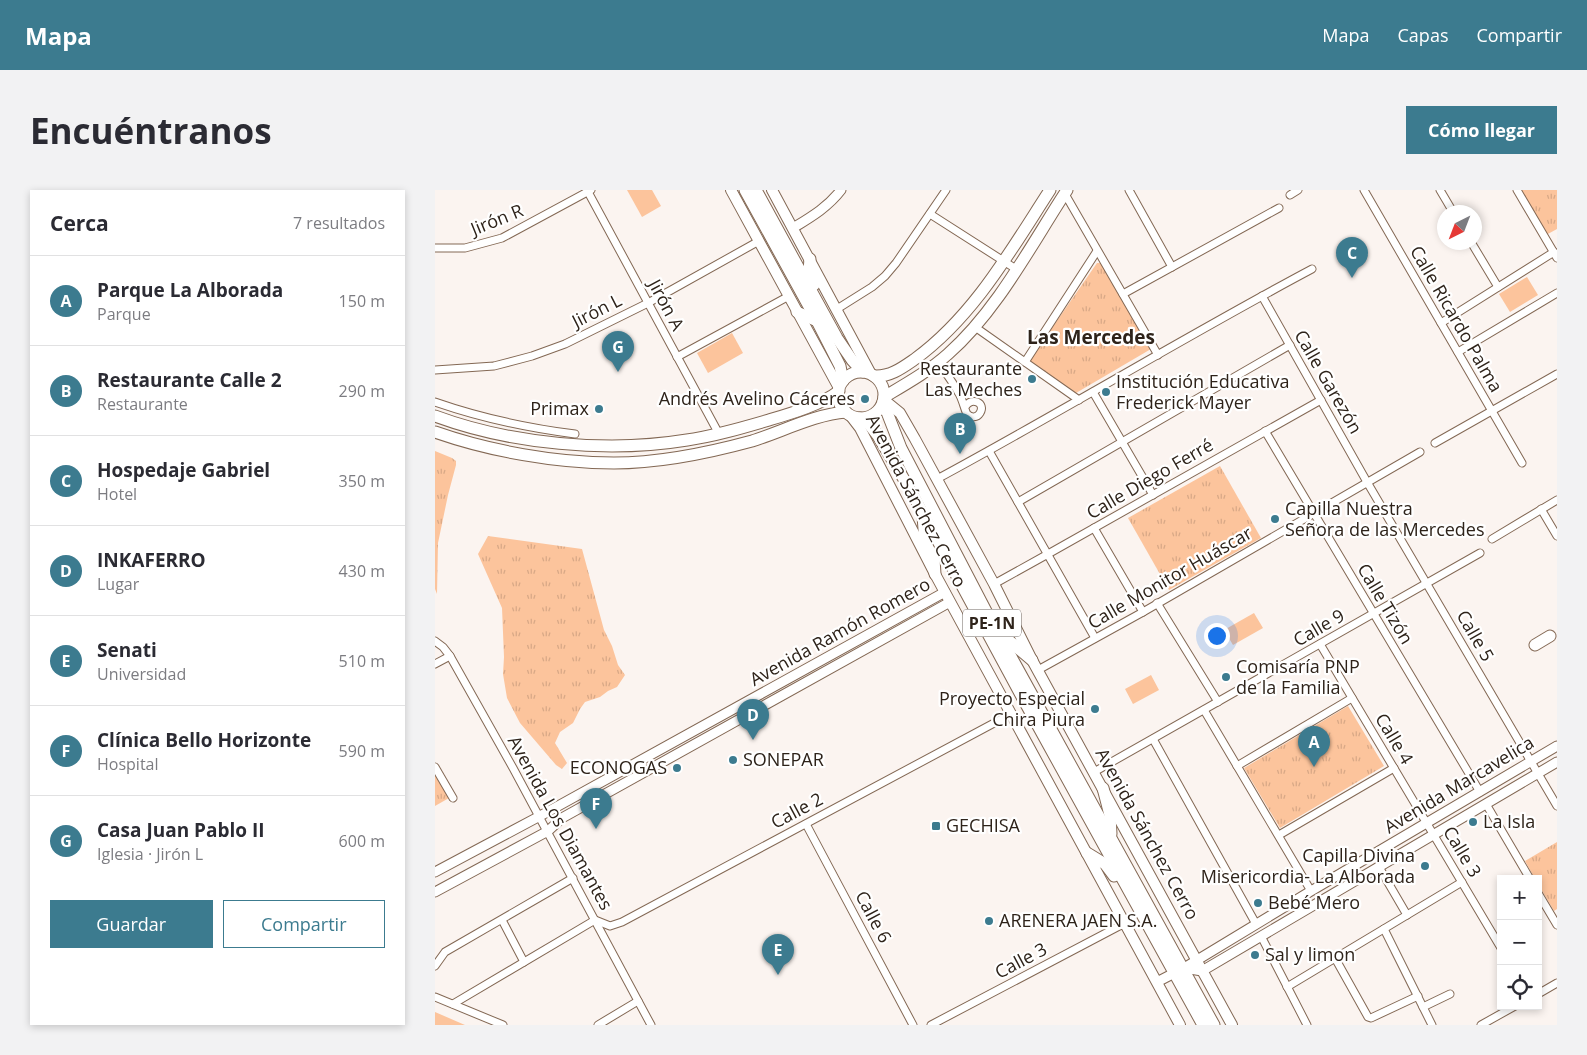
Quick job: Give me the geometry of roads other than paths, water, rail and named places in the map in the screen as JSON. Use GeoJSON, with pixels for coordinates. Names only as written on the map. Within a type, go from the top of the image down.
{"type":"FeatureCollection","features":[{"type":"Feature","properties":{"kind":"main road"},"geometry":{"type":"LineString","coordinates":[[731,190],[797,312],[840,386]]}},
{"type":"Feature","properties":{"kind":"main road"},"geometry":{"type":"LineString","coordinates":[[745,190],[840,366],[840,386]]}},
{"type":"Feature","properties":{"kind":"main road"},"geometry":{"type":"LineString","coordinates":[[756,190],[837,338],[852,360],[869,374]]}},
{"type":"Feature","properties":{"kind":"main road"},"geometry":{"type":"LineString","coordinates":[[773,190],[837,309],[869,374]]}},
{"type":"Feature","properties":{"kind":"main road"},"geometry":{"type":"LineString","coordinates":[[435,416],[455,424],[530,439],[575,439],[615,446],[687,440],[719,434],[776,418],[824,400],[852,374],[882,376],[890,374],[907,365],[936,343],[965,313],[1004,262],[1050,190]]}},
{"type":"Feature","properties":{"kind":"main road"},"geometry":{"type":"LineString","coordinates":[[435,432],[485,446],[525,454],[575,461],[615,463],[689,455],[753,440],[837,413],[869,417],[876,413],[884,400],[938,362],[962,342],[994,302],[1066,192]]}},
{"type":"Feature","properties":{"kind":"main road"},"geometry":{"type":"LineString","coordinates":[[810,259],[809,270],[813,278],[815,296]]}},
{"type":"Feature","properties":{"kind":"main road"},"geometry":{"type":"LineString","coordinates":[[797,312],[817,321]]}},
{"type":"Feature","properties":{"kind":"main road","name":"PE-1N"},"geometry":{"type":"LineString","coordinates":[[869,374],[881,383],[884,390],[884,400]]}},
{"type":"Feature","properties":{"kind":"main road","name":"PE-1N"},"geometry":{"type":"LineString","coordinates":[[840,386],[839,402],[852,415]]}},
{"type":"Feature","properties":{"kind":"main road","name":"Avenida Sánchez Cerro"},"geometry":{"type":"LineString","coordinates":[[884,400],[900,413],[937,479],[1035,665],[1232,1025]]}},
{"type":"Feature","properties":{"kind":"main road","name":"Avenida Sánchez Cerro"},"geometry":{"type":"LineString","coordinates":[[884,400],[901,448],[988,615],[1111,838],[1179,971],[1203,1025]]}},
{"type":"Feature","properties":{"kind":"main road","name":"Avenida Sánchez Cerro"},"geometry":{"type":"LineString","coordinates":[[852,415],[868,423],[878,436],[923,512],[1129,892],[1214,1025]]}},
{"type":"Feature","properties":{"kind":"main road","name":"Avenida Sánchez Cerro"},"geometry":{"type":"LineString","coordinates":[[852,415],[935,574],[1181,1025]]}},
{"type":"Feature","properties":{"kind":"main road"},"geometry":{"type":"LineString","coordinates":[[776,418],[781,431]]}},
{"type":"Feature","properties":{"kind":"main road"},"geometry":{"type":"LineString","coordinates":[[575,439],[575,461]]}},
{"type":"Feature","properties":{"kind":"main road"},"geometry":{"type":"LineString","coordinates":[[923,512],[925,542],[934,559],[935,574]]}},
{"type":"Feature","properties":{"kind":"main road"},"geometry":{"type":"LineString","coordinates":[[988,615],[996,621],[1007,639],[1035,665]]}},
{"type":"Feature","properties":{"kind":"main road"},"geometry":{"type":"LineString","coordinates":[[1535,645],[1550,636]]}},
{"type":"Feature","properties":{"kind":"main road"},"geometry":{"type":"LineString","coordinates":[[1103,788],[1110,815],[1111,838]]}},
{"type":"Feature","properties":{"kind":"main road"},"geometry":{"type":"LineString","coordinates":[[1087,853],[1109,869],[1121,886],[1129,892]]}},
{"type":"Feature","properties":{"kind":"street"},"geometry":{"type":"LineString","coordinates":[[793,228],[822,210],[841,190]]}},
{"type":"Feature","properties":{"kind":"street"},"geometry":{"type":"LineString","coordinates":[[837,309],[872,287],[885,276],[946,190]]}},
{"type":"Feature","properties":{"kind":"street"},"geometry":{"type":"LineString","coordinates":[[1129,190],[1172,267]]}},
{"type":"Feature","properties":{"kind":"street"},"geometry":{"type":"LineString","coordinates":[[1290,195],[1298,190]]}},
{"type":"Feature","properties":{"kind":"street","name":"Calle Ricardo Palma"},"geometry":{"type":"LineString","coordinates":[[1364,190],[1522,463]]}},
{"type":"Feature","properties":{"kind":"street"},"geometry":{"type":"LineString","coordinates":[[1440,190],[1449,205]]}},
{"type":"Feature","properties":{"kind":"street"},"geometry":{"type":"LineString","coordinates":[[1441,323],[1498,287],[1555,255],[1517,190]]}},
{"type":"Feature","properties":{"kind":"street","name":"Jirón R"},"geometry":{"type":"LineString","coordinates":[[435,248],[465,248],[502,238],[589,191]]}},
{"type":"Feature","properties":{"kind":"street","name":"Jirón A"},"geometry":{"type":"LineString","coordinates":[[589,191],[719,434]]}},
{"type":"Feature","properties":{"kind":"street"},"geometry":{"type":"LineString","coordinates":[[1066,192],[1097,250],[1158,355]]}},
{"type":"Feature","properties":{"kind":"street"},"geometry":{"type":"LineString","coordinates":[[1123,294],[1279,208]]}},
{"type":"Feature","properties":{"kind":"street"},"geometry":{"type":"LineString","coordinates":[[930,214],[1016,269]]}},
{"type":"Feature","properties":{"kind":"street","name":"Jirón L"},"geometry":{"type":"LineString","coordinates":[[435,370],[494,366],[532,356],[565,344],[648,303],[759,241]]}},
{"type":"Feature","properties":{"kind":"street"},"geometry":{"type":"LineString","coordinates":[[435,248],[435,258]]}},
{"type":"Feature","properties":{"kind":"street"},"geometry":{"type":"LineString","coordinates":[[1025,362],[1097,250]]}},
{"type":"Feature","properties":{"kind":"street"},"geometry":{"type":"LineString","coordinates":[[1476,250],[1498,287]]}},
{"type":"Feature","properties":{"kind":"street"},"geometry":{"type":"LineString","coordinates":[[937,479],[1313,269]]}},
{"type":"Feature","properties":{"kind":"street"},"geometry":{"type":"LineString","coordinates":[[1458,352],[1557,294]]}},
{"type":"Feature","properties":{"kind":"street"},"geometry":{"type":"LineString","coordinates":[[677,357],[789,296]]}},
{"type":"Feature","properties":{"kind":"street","name":"Calle Garezón"},"geometry":{"type":"LineString","coordinates":[[1262,296],[1367,482]]}},
{"type":"Feature","properties":{"kind":"street"},"geometry":{"type":"LineString","coordinates":[[975,326],[1079,400]]}},
{"type":"Feature","properties":{"kind":"street"},"geometry":{"type":"LineString","coordinates":[[1018,502],[1290,345]]}},
{"type":"Feature","properties":{"kind":"street"},"geometry":{"type":"LineString","coordinates":[[938,362],[959,392],[965,407]]}},
{"type":"Feature","properties":{"kind":"street"},"geometry":{"type":"LineString","coordinates":[[1435,443],[1557,374]]}},
{"type":"Feature","properties":{"kind":"street"},"geometry":{"type":"LineString","coordinates":[[1093,392],[1153,495]]}},
{"type":"Feature","properties":{"kind":"street","name":"Calle Diego Ferré"},"geometry":{"type":"LineString","coordinates":[[994,584],[1321,400]]}},
{"type":"Feature","properties":{"kind":"street"},"geometry":{"type":"LineString","coordinates":[[435,402],[483,417],[575,439]]}},
{"type":"Feature","properties":{"kind":"street","name":"Calle Tizón"},"geometry":{"type":"LineString","coordinates":[[1265,431],[1480,792]]}},
{"type":"Feature","properties":{"kind":"street"},"geometry":{"type":"LineString","coordinates":[[989,451],[1095,638]]}},
{"type":"Feature","properties":{"kind":"street","name":"Calle Monitor Huáscar"},"geometry":{"type":"LineString","coordinates":[[1035,665],[1095,638],[1143,612],[1420,452]]}},
{"type":"Feature","properties":{"kind":"street","name":"Calle 5"},"geometry":{"type":"LineString","coordinates":[[1367,482],[1557,806]]}},
{"type":"Feature","properties":{"kind":"street"},"geometry":{"type":"LineString","coordinates":[[1492,539],[1557,500]]}},
{"type":"Feature","properties":{"kind":"street"},"geometry":{"type":"LineString","coordinates":[[1541,509],[1557,536]]}},
{"type":"Feature","properties":{"kind":"street"},"geometry":{"type":"LineString","coordinates":[[1094,528],[1143,612]]}},
{"type":"Feature","properties":{"kind":"street","name":"Calle 9"},"geometry":{"type":"LineString","coordinates":[[1094,772],[1480,553]]}},
{"type":"Feature","properties":{"kind":"street","name":"Avenida Ramón Romero"},"geometry":{"type":"LineString","coordinates":[[435,872],[948,597]]}},
{"type":"Feature","properties":{"kind":"street","name":"Avenida Ramón Romero"},"geometry":{"type":"LineString","coordinates":[[435,892],[548,832],[561,818],[679,753],[948,597]]}},
{"type":"Feature","properties":{"kind":"street"},"geometry":{"type":"LineString","coordinates":[[1157,603],[1218,702]]}},
{"type":"Feature","properties":{"kind":"street","name":"Avenida Los Diamantes"},"geometry":{"type":"LineString","coordinates":[[435,641],[450,656],[540,816],[651,1025]]}},
{"type":"Feature","properties":{"kind":"street","name":"Calle 4"},"geometry":{"type":"LineString","coordinates":[[1320,644],[1427,823]]}},
{"type":"Feature","properties":{"kind":"street"},"geometry":{"type":"LineString","coordinates":[[435,664],[450,656]]}},
{"type":"Feature","properties":{"kind":"street"},"geometry":{"type":"LineString","coordinates":[[1237,766],[1352,698]]}},
{"type":"Feature","properties":{"kind":"street"},"geometry":{"type":"LineString","coordinates":[[1204,710],[1311,891]]}},
{"type":"Feature","properties":{"kind":"street","name":"Calle 2"},"geometry":{"type":"LineString","coordinates":[[595,920],[610,926],[622,922],[1011,714]]}},
{"type":"Feature","properties":{"kind":"street"},"geometry":{"type":"LineString","coordinates":[[1153,739],[1256,924]]}},
{"type":"Feature","properties":{"kind":"street"},"geometry":{"type":"LineString","coordinates":[[673,743],[679,753]]}},
{"type":"Feature","properties":{"kind":"street","name":"Avenida Marcavelica"},"geometry":{"type":"LineString","coordinates":[[1157,982],[1179,971],[1557,746]]}},
{"type":"Feature","properties":{"kind":"street"},"geometry":{"type":"LineString","coordinates":[[656,753],[661,762]]}},
{"type":"Feature","properties":{"kind":"street","name":"Avenida Marcavelica"},"geometry":{"type":"LineString","coordinates":[[1203,971],[1557,762]]}},
{"type":"Feature","properties":{"kind":"street"},"geometry":{"type":"LineString","coordinates":[[435,767],[453,798]]}},
{"type":"Feature","properties":{"kind":"street"},"geometry":{"type":"LineString","coordinates":[[1279,836],[1394,768]]}},
{"type":"Feature","properties":{"kind":"street"},"geometry":{"type":"LineString","coordinates":[[1486,804],[1528,875]]}},
{"type":"Feature","properties":{"kind":"street","name":"Calle 3"},"geometry":{"type":"LineString","coordinates":[[1427,823],[1497,941]]}},
{"type":"Feature","properties":{"kind":"street","name":"Calle 6"},"geometry":{"type":"LineString","coordinates":[[806,824],[913,1025]]}},
{"type":"Feature","properties":{"kind":"street"},"geometry":{"type":"LineString","coordinates":[[1379,867],[1407,915]]}},
{"type":"Feature","properties":{"kind":"street"},"geometry":{"type":"LineString","coordinates":[[435,966],[445,952],[573,878]]}},
{"type":"Feature","properties":{"kind":"street"},"geometry":{"type":"LineString","coordinates":[[1330,880],[1337,892]]}},
{"type":"Feature","properties":{"kind":"street"},"geometry":{"type":"LineString","coordinates":[[1287,987],[1462,882]]}},
{"type":"Feature","properties":{"kind":"street"},"geometry":{"type":"LineString","coordinates":[[1542,900],[1557,925]]}},
{"type":"Feature","properties":{"kind":"street"},"geometry":{"type":"LineString","coordinates":[[502,920],[524,962]]}},
{"type":"Feature","properties":{"kind":"street"},"geometry":{"type":"LineString","coordinates":[[453,1004],[595,920]]}},
{"type":"Feature","properties":{"kind":"street","name":"Calle 3"},"geometry":{"type":"LineString","coordinates":[[931,1025],[1125,923]]}},
{"type":"Feature","properties":{"kind":"street"},"geometry":{"type":"LineString","coordinates":[[1384,929],[1433,1025]]}},
{"type":"Feature","properties":{"kind":"street"},"geometry":{"type":"LineString","coordinates":[[1261,936],[1307,1025]]}},
{"type":"Feature","properties":{"kind":"street"},"geometry":{"type":"LineString","coordinates":[[1335,958],[1368,1017],[1371,1018],[1418,996]]}},
{"type":"Feature","properties":{"kind":"street"},"geometry":{"type":"LineString","coordinates":[[1179,971],[1203,971]]}},
{"type":"Feature","properties":{"kind":"street"},"geometry":{"type":"LineString","coordinates":[[1542,992],[1557,983]]}},
{"type":"Feature","properties":{"kind":"street"},"geometry":{"type":"LineString","coordinates":[[1423,1007],[1450,994]]}},
{"type":"Feature","properties":{"kind":"street"},"geometry":{"type":"LineString","coordinates":[[435,996],[503,1025]]}},
{"type":"Feature","properties":{"kind":"street"},"geometry":{"type":"LineString","coordinates":[[599,1025],[638,1001]]}},
{"type":"Feature","properties":{"kind":"street"},"geometry":{"type":"LineString","coordinates":[[1481,1025],[1508,1010]]}},
{"type":"Feature","properties":{"kind":"place","name":"Hospedaje Gabriel"},"geometry":{"type":"Point","coordinates":[1352,278]}},
{"type":"Feature","properties":{"kind":"place","name":"Casa Juan Pablo II"},"geometry":{"type":"Point","coordinates":[618,372]}},
{"type":"Feature","properties":{"kind":"place","name":"Restaurante Las Meches"},"geometry":{"type":"Point","coordinates":[1032,379]}},
{"type":"Feature","properties":{"kind":"place","name":"Institución Educativa Frederick Mayer"},"geometry":{"type":"Point","coordinates":[1106,392]}},
{"type":"Feature","properties":{"kind":"place","name":"Andrés Avelino Cáceres"},"geometry":{"type":"Point","coordinates":[865,399]}},
{"type":"Feature","properties":{"kind":"place","name":"Primax"},"geometry":{"type":"Point","coordinates":[599,409]}},
{"type":"Feature","properties":{"kind":"place","name":"Restaurante Calle 2"},"geometry":{"type":"Point","coordinates":[960,454]}},
{"type":"Feature","properties":{"kind":"place","name":"Capilla Nuestra Señora de las Mercedes"},"geometry":{"type":"Point","coordinates":[1275,519]}},
{"type":"Feature","properties":{"kind":"place","name":"Comisaría PNP de la Familia"},"geometry":{"type":"Point","coordinates":[1226,677]}},
{"type":"Feature","properties":{"kind":"place","name":"Proyecto Especial Chira Piura"},"geometry":{"type":"Point","coordinates":[1095,709]}},
{"type":"Feature","properties":{"kind":"place","name":"INKAFERRO"},"geometry":{"type":"Point","coordinates":[753,740]}},
{"type":"Feature","properties":{"kind":"place","name":"SONEPAR"},"geometry":{"type":"Point","coordinates":[733,760]}},
{"type":"Feature","properties":{"kind":"place","name":"Parque La Alborada"},"geometry":{"type":"Point","coordinates":[1314,767]}},
{"type":"Feature","properties":{"kind":"place","name":"ECONOGAS"},"geometry":{"type":"Point","coordinates":[677,768]}},
{"type":"Feature","properties":{"kind":"place","name":"La Isla"},"geometry":{"type":"Point","coordinates":[1473,822]}},
{"type":"Feature","properties":{"kind":"place","name":"GECHISA"},"geometry":{"type":"Point","coordinates":[936,826]}},
{"type":"Feature","properties":{"kind":"place","name":"Clínica Bello Horizonte"},"geometry":{"type":"Point","coordinates":[596,829]}},
{"type":"Feature","properties":{"kind":"place","name":"Capilla Divina Misericordia- La Alborada"},"geometry":{"type":"Point","coordinates":[1425,866]}},
{"type":"Feature","properties":{"kind":"place","name":"Bebé Mero"},"geometry":{"type":"Point","coordinates":[1258,903]}},
{"type":"Feature","properties":{"kind":"place","name":"ARENERA JAEN S.A."},"geometry":{"type":"Point","coordinates":[989,921]}},
{"type":"Feature","properties":{"kind":"place","name":"Sal y limon"},"geometry":{"type":"Point","coordinates":[1255,955]}},
{"type":"Feature","properties":{"kind":"place","name":"Senati"},"geometry":{"type":"Point","coordinates":[778,975]}},
{"type":"Feature","properties":{"kind":"district","name":"Las Mercedes"},"geometry":{"type":"Point","coordinates":[1091,337]}}]}
